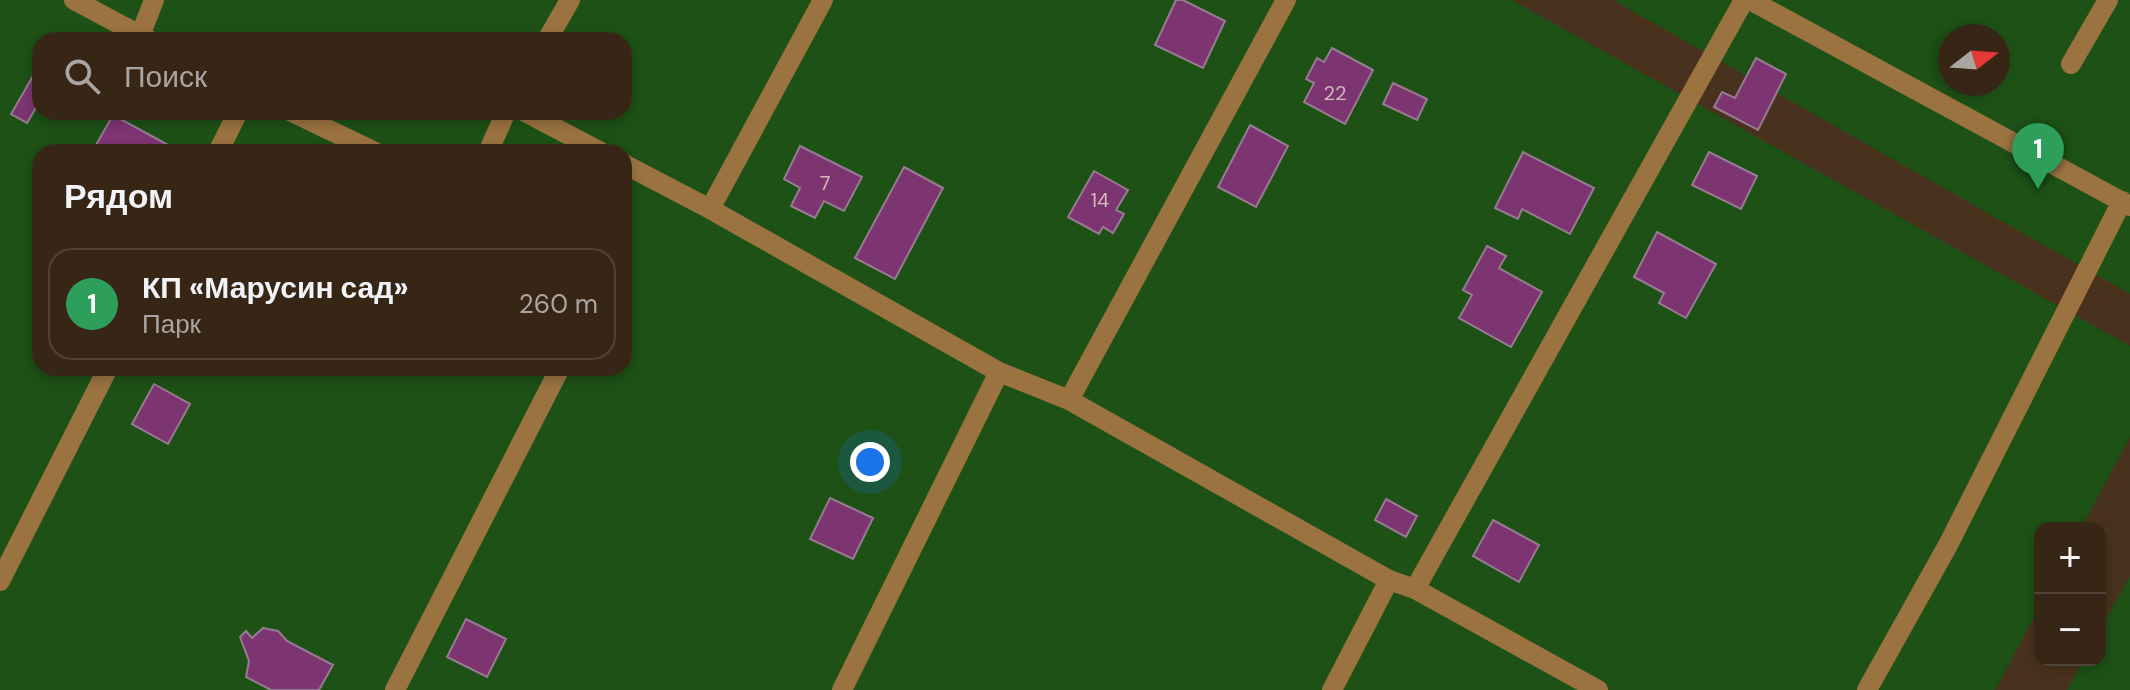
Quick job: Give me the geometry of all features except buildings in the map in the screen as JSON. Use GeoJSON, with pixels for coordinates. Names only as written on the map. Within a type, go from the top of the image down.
{"type":"FeatureCollection","features":[{"type":"Feature","properties":{"kind":"lane"},"geometry":{"type":"LineString","coordinates":[[74,0],[133,32]]}},
{"type":"Feature","properties":{"kind":"lane"},"geometry":{"type":"LineString","coordinates":[[146,32],[154,0]]}},
{"type":"Feature","properties":{"kind":"lane"},"geometry":{"type":"LineString","coordinates":[[552,32],[570,0]]}},
{"type":"Feature","properties":{"kind":"lane"},"geometry":{"type":"LineString","coordinates":[[710,209],[823,0]]}},
{"type":"Feature","properties":{"kind":"lane"},"geometry":{"type":"LineString","coordinates":[[1069,400],[1286,0]]}},
{"type":"Feature","properties":{"kind":"lane"},"geometry":{"type":"LineString","coordinates":[[1415,589],[1747,0],[2126,204],[1948,545],[1867,690]]}},
{"type":"Feature","properties":{"kind":"lane"},"geometry":{"type":"LineString","coordinates":[[2071,64],[2108,0]]}},
{"type":"Feature","properties":{"kind":"lane"},"geometry":{"type":"LineString","coordinates":[[222,144],[234,120]]}},
{"type":"Feature","properties":{"kind":"lane"},"geometry":{"type":"LineString","coordinates":[[309,120],[358,144]]}},
{"type":"Feature","properties":{"kind":"lane"},"geometry":{"type":"LineString","coordinates":[[492,144],[502,120]]}},
{"type":"Feature","properties":{"kind":"lane"},"geometry":{"type":"LineString","coordinates":[[540,120],[586,144]]}},
{"type":"Feature","properties":{"kind":"lane"},"geometry":{"type":"LineString","coordinates":[[632,168],[999,372],[1069,400],[1389,580],[1415,589],[1598,690]]}},
{"type":"Feature","properties":{"kind":"lane"},"geometry":{"type":"LineString","coordinates":[[842,690],[999,372]]}},
{"type":"Feature","properties":{"kind":"lane"},"geometry":{"type":"LineString","coordinates":[[0,581],[104,376]]}},
{"type":"Feature","properties":{"kind":"lane"},"geometry":{"type":"LineString","coordinates":[[395,690],[556,376]]}},
{"type":"Feature","properties":{"kind":"lane"},"geometry":{"type":"LineString","coordinates":[[1332,690],[1389,580]]}},
{"type":"Feature","properties":{"kind":"green space"},"geometry":{"type":"Polygon","coordinates":[[[0,0],[1512,0],[2130,346],[2130,437],[2084,522],[2034,522],[2034,617],[1995,690],[0,690],[0,0]]]}},
{"type":"Feature","properties":{"kind":"green space"},"geometry":{"type":"Polygon","coordinates":[[[1613,0],[2130,0],[2130,294],[1613,0]]]}},
{"type":"Feature","properties":{"kind":"green space"},"geometry":{"type":"Polygon","coordinates":[[[2130,576],[2130,690],[2067,690],[2080,666],[2106,666],[2106,619],[2130,576]]]}},
{"type":"Feature","properties":{"kind":"place","name":"КП «Марусин сад»"},"geometry":{"type":"Point","coordinates":[2038,189]}}]}
